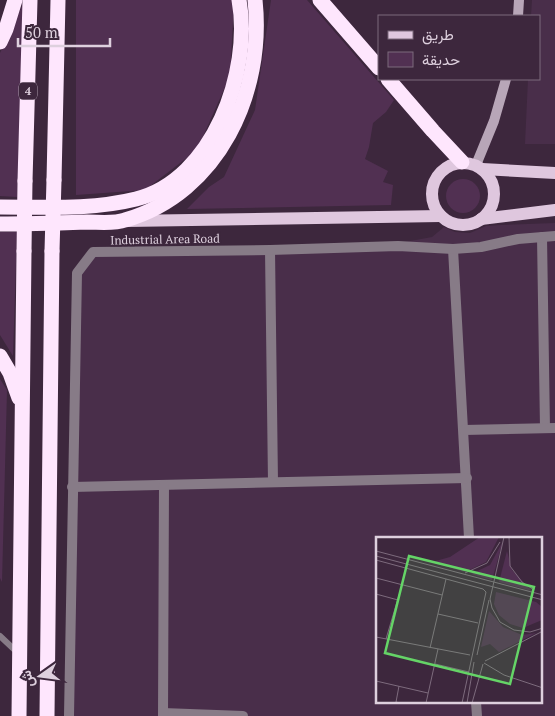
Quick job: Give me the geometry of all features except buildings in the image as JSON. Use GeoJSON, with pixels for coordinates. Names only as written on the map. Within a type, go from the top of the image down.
{"type":"FeatureCollection","features":[{"type":"Feature","properties":{"kind":"highway"},"geometry":{"type":"LineString","coordinates":[[0,42],[15,0]]}},
{"type":"Feature","properties":{"kind":"highway","name":"4"},"geometry":{"type":"LineString","coordinates":[[23,408],[25,181],[30,0]]}},
{"type":"Feature","properties":{"kind":"highway"},"geometry":{"type":"LineString","coordinates":[[47,716],[52,251],[58,0]]}},
{"type":"Feature","properties":{"kind":"highway"},"geometry":{"type":"LineString","coordinates":[[0,207],[101,206],[138,199],[162,188],[184,171],[204,149],[226,109],[237,77],[242,43],[239,0]]}},
{"type":"Feature","properties":{"kind":"highway"},"geometry":{"type":"LineString","coordinates":[[0,224],[123,221],[155,207],[184,188],[210,163],[230,134],[244,102],[253,67],[257,29],[255,0]]}},
{"type":"Feature","properties":{"kind":"highway"},"geometry":{"type":"LineString","coordinates":[[320,0],[378,67]]}},
{"type":"Feature","properties":{"kind":"highway"},"geometry":{"type":"LineString","coordinates":[[389,80],[433,132],[473,166]]}},
{"type":"Feature","properties":{"kind":"highway"},"geometry":{"type":"LineString","coordinates":[[0,356],[10,373],[23,408],[19,716]]}},
{"type":"Feature","properties":{"kind":"main road"},"geometry":{"type":"LineString","coordinates":[[473,166],[491,180],[494,195],[490,209],[481,219],[474,223],[460,225],[441,216],[436,210],[432,196],[434,182],[442,170],[448,166],[473,166],[555,173]]}},
{"type":"Feature","properties":{"kind":"main road"},"geometry":{"type":"LineString","coordinates":[[481,219],[555,210]]}},
{"type":"Feature","properties":{"kind":"main road"},"geometry":{"type":"LineString","coordinates":[[123,221],[441,216]]}},
{"type":"Feature","properties":{"kind":"street"},"geometry":{"type":"LineString","coordinates":[[518,15],[519,0]]}},
{"type":"Feature","properties":{"kind":"street"},"geometry":{"type":"LineString","coordinates":[[473,166],[494,121],[506,80]]}},
{"type":"Feature","properties":{"kind":"street","name":"Industrial Area Road"},"geometry":{"type":"LineString","coordinates":[[69,716],[77,273],[93,252],[398,246],[453,250],[555,236]]}},
{"type":"Feature","properties":{"kind":"street"},"geometry":{"type":"LineString","coordinates":[[464,430],[550,428],[542,237]]}},
{"type":"Feature","properties":{"kind":"street"},"geometry":{"type":"LineString","coordinates":[[270,250],[272,482]]}},
{"type":"Feature","properties":{"kind":"street"},"geometry":{"type":"LineString","coordinates":[[453,250],[469,537]]}},
{"type":"Feature","properties":{"kind":"street"},"geometry":{"type":"LineString","coordinates":[[72,487],[467,478]]}},
{"type":"Feature","properties":{"kind":"street"},"geometry":{"type":"LineString","coordinates":[[164,484],[163,714],[243,716]]}},
{"type":"Feature","properties":{"kind":"lane"},"geometry":{"type":"LineString","coordinates":[[0,636],[20,656]]}},
{"type":"Feature","properties":{"kind":"shaded area"},"geometry":{"type":"Polygon","coordinates":[[[532,0],[555,0],[555,144],[525,144],[528,80],[540,80],[540,15],[531,15],[532,0]]]}},
{"type":"Feature","properties":{"kind":"shaded area"},"geometry":{"type":"Polygon","coordinates":[[[555,223],[555,716],[70,716],[77,273],[93,252],[405,242],[432,237],[444,227],[455,232],[470,233],[486,226],[555,223]]]}},
{"type":"Feature","properties":{"kind":"green space"},"geometry":{"type":"Polygon","coordinates":[[[76,0],[232,0],[234,4],[230,76],[197,150],[145,190],[76,195],[76,0]]]}},
{"type":"Feature","properties":{"kind":"green space"},"geometry":{"type":"Polygon","coordinates":[[[271,0],[307,0],[394,100],[386,112],[373,123],[365,159],[388,171],[383,182],[393,185],[391,205],[187,209],[209,187],[224,177],[255,110],[271,0]]]}},
{"type":"Feature","properties":{"kind":"green space"},"geometry":{"type":"Polygon","coordinates":[[[23,4],[17,197],[0,196],[0,53],[23,4]]]}},
{"type":"Feature","properties":{"kind":"green space"},"geometry":{"type":"Polygon","coordinates":[[[463,179],[470,180],[475,184],[479,189],[479,203],[475,208],[470,212],[463,213],[456,212],[451,208],[447,203],[446,196],[447,189],[451,184],[456,180],[463,179]]]}},
{"type":"Feature","properties":{"kind":"green space"},"geometry":{"type":"Polygon","coordinates":[[[0,232],[17,232],[13,356],[0,335],[0,232]]]}},
{"type":"Feature","properties":{"kind":"green space"},"geometry":{"type":"Polygon","coordinates":[[[0,379],[7,390],[2,582],[0,578],[0,379]]]}}]}
